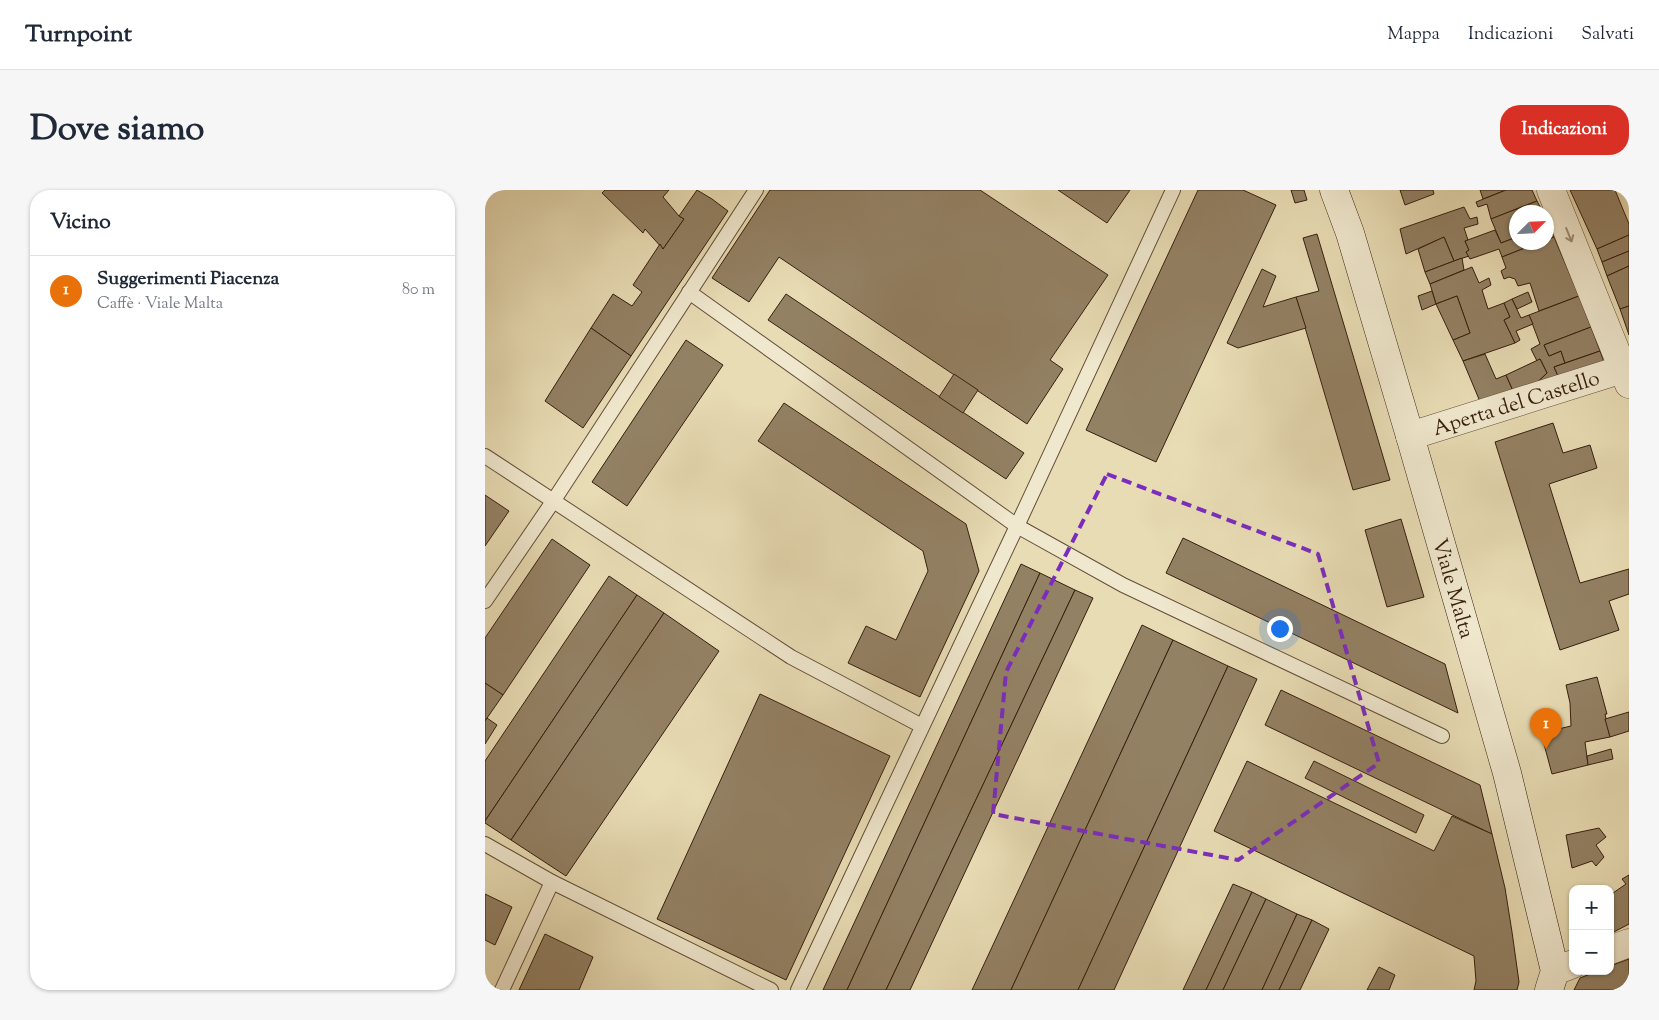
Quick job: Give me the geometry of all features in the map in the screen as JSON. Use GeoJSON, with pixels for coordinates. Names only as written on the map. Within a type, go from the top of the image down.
{"type":"FeatureCollection","features":[{"type":"Feature","properties":{"kind":"street","name":"Viale Malta"},"geometry":{"type":"LineString","coordinates":[[1334,190],[1349,233],[1410,436],[1507,774],[1559,975]]}},
{"type":"Feature","properties":{"kind":"street"},"geometry":{"type":"LineString","coordinates":[[1551,190],[1626,376]]}},
{"type":"Feature","properties":{"kind":"street","name":"Aperta del Castello"},"geometry":{"type":"LineString","coordinates":[[1410,436],[1626,376]]}},
{"type":"Feature","properties":{"kind":"street"},"geometry":{"type":"LineString","coordinates":[[1614,949],[1629,943]]}},
{"type":"Feature","properties":{"kind":"lane"},"geometry":{"type":"LineString","coordinates":[[798,990],[1173,190]]}},
{"type":"Feature","properties":{"kind":"lane"},"geometry":{"type":"LineString","coordinates":[[485,602],[554,500],[752,192]]}},
{"type":"Feature","properties":{"kind":"lane"},"geometry":{"type":"LineString","coordinates":[[689,292],[1017,526],[1123,585],[1442,736]]}},
{"type":"Feature","properties":{"kind":"lane"},"geometry":{"type":"LineString","coordinates":[[485,456],[791,657],[923,726]]}},
{"type":"Feature","properties":{"kind":"lane"},"geometry":{"type":"LineString","coordinates":[[485,844],[552,882],[771,990]]}},
{"type":"Feature","properties":{"kind":"lane"},"geometry":{"type":"LineString","coordinates":[[502,990],[552,882]]}},
{"type":"Feature","properties":{"kind":"highlighted area"},"geometry":{"type":"Polygon","coordinates":[[[1107,474],[1318,554],[1379,763],[1238,860],[993,814],[1006,672],[1107,474]]]}},
{"type":"Feature","properties":{"kind":"building"},"geometry":{"type":"Polygon","coordinates":[[[605,190],[669,190],[663,197],[679,216],[684,219],[663,249],[645,229],[643,233],[602,193],[605,190]]]}},
{"type":"Feature","properties":{"kind":"building"},"geometry":{"type":"Polygon","coordinates":[[[697,190],[728,211],[631,356],[591,328],[613,294],[632,306],[642,292],[633,285],[660,244],[663,249],[684,219],[679,216],[697,190]]]}},
{"type":"Feature","properties":{"kind":"building"},"geometry":{"type":"Polygon","coordinates":[[[770,190],[980,190],[1108,275],[1050,360],[1063,369],[1027,424],[779,257],[749,302],[712,278],[770,190]]]}},
{"type":"Feature","properties":{"kind":"building"},"geometry":{"type":"Polygon","coordinates":[[[1058,190],[1130,190],[1107,223],[1058,190]]]}},
{"type":"Feature","properties":{"kind":"building"},"geometry":{"type":"Polygon","coordinates":[[[1198,190],[1243,190],[1276,205],[1156,462],[1086,430],[1198,190]]]}},
{"type":"Feature","properties":{"kind":"building"},"geometry":{"type":"Polygon","coordinates":[[[1291,190],[1304,190],[1307,200],[1295,203],[1291,190]]]}},
{"type":"Feature","properties":{"kind":"building"},"geometry":{"type":"Polygon","coordinates":[[[1400,190],[1433,190],[1434,194],[1405,205],[1400,190]]]}},
{"type":"Feature","properties":{"kind":"building"},"geometry":{"type":"Polygon","coordinates":[[[1480,190],[1506,190],[1483,199],[1480,190]]]}},
{"type":"Feature","properties":{"kind":"building"},"geometry":{"type":"Polygon","coordinates":[[[1506,190],[1532,190],[1537,201],[1527,205],[1509,205],[1509,212],[1491,219],[1487,204],[1478,207],[1476,202],[1506,190]]]}},
{"type":"Feature","properties":{"kind":"building"},"geometry":{"type":"Polygon","coordinates":[[[1570,190],[1615,190],[1629,224],[1629,235],[1597,249],[1570,190]]]}},
{"type":"Feature","properties":{"kind":"building"},"geometry":{"type":"Polygon","coordinates":[[[1537,201],[1539,205],[1527,205],[1537,201]]]}},
{"type":"Feature","properties":{"kind":"building"},"geometry":{"type":"Polygon","coordinates":[[[1464,207],[1470,219],[1477,217],[1478,224],[1464,228],[1468,240],[1465,241],[1469,250],[1466,252],[1469,256],[1454,261],[1444,237],[1406,254],[1400,229],[1464,207]]]}},
{"type":"Feature","properties":{"kind":"building"},"geometry":{"type":"Polygon","coordinates":[[[1509,212],[1509,240],[1501,243],[1491,219],[1509,212]]]}},
{"type":"Feature","properties":{"kind":"building"},"geometry":{"type":"Polygon","coordinates":[[[1495,230],[1501,243],[1509,240],[1509,250],[1520,250],[1502,257],[1499,249],[1470,259],[1466,252],[1469,250],[1465,241],[1495,230]]]}},
{"type":"Feature","properties":{"kind":"building"},"geometry":{"type":"Polygon","coordinates":[[[1317,234],[1390,480],[1353,490],[1296,297],[1319,291],[1303,238],[1317,234]]]}},
{"type":"Feature","properties":{"kind":"building"},"geometry":{"type":"Polygon","coordinates":[[[1629,235],[1629,251],[1602,262],[1597,249],[1629,235]]]}},
{"type":"Feature","properties":{"kind":"building"},"geometry":{"type":"Polygon","coordinates":[[[1444,237],[1454,261],[1425,272],[1418,249],[1444,237]]]}},
{"type":"Feature","properties":{"kind":"building"},"geometry":{"type":"Polygon","coordinates":[[[1554,237],[1579,296],[1539,311],[1530,283],[1518,286],[1515,279],[1509,277],[1504,279],[1501,271],[1506,268],[1502,257],[1520,250],[1554,250],[1554,237]]]}},
{"type":"Feature","properties":{"kind":"building"},"geometry":{"type":"Polygon","coordinates":[[[1629,251],[1629,266],[1607,276],[1602,262],[1629,251]]]}},
{"type":"Feature","properties":{"kind":"building"},"geometry":{"type":"Polygon","coordinates":[[[1462,258],[1464,270],[1430,284],[1425,272],[1462,258]]]}},
{"type":"Feature","properties":{"kind":"building"},"geometry":{"type":"Polygon","coordinates":[[[1629,266],[1629,306],[1620,309],[1607,276],[1629,266]]]}},
{"type":"Feature","properties":{"kind":"building"},"geometry":{"type":"Polygon","coordinates":[[[1472,267],[1479,283],[1489,278],[1491,285],[1482,290],[1488,309],[1504,303],[1510,317],[1504,320],[1515,343],[1463,361],[1453,340],[1470,333],[1457,296],[1436,304],[1430,284],[1472,267]]]}},
{"type":"Feature","properties":{"kind":"building"},"geometry":{"type":"Polygon","coordinates":[[[1262,269],[1276,276],[1263,307],[1296,297],[1306,328],[1238,348],[1227,343],[1262,269]]]}},
{"type":"Feature","properties":{"kind":"building"},"geometry":{"type":"Polygon","coordinates":[[[1432,291],[1436,304],[1422,310],[1418,296],[1432,291]]]}},
{"type":"Feature","properties":{"kind":"building"},"geometry":{"type":"Polygon","coordinates":[[[1528,292],[1532,302],[1517,309],[1512,299],[1528,292]]]}},
{"type":"Feature","properties":{"kind":"building"},"geometry":{"type":"Polygon","coordinates":[[[786,294],[1024,453],[1006,479],[768,320],[786,294]]]}},
{"type":"Feature","properties":{"kind":"building"},"geometry":{"type":"Polygon","coordinates":[[[1457,296],[1470,333],[1453,340],[1436,304],[1457,296]]]}},
{"type":"Feature","properties":{"kind":"building"},"geometry":{"type":"Polygon","coordinates":[[[1579,296],[1591,327],[1544,345],[1549,356],[1561,351],[1565,363],[1554,367],[1559,378],[1532,387],[1547,373],[1540,359],[1537,361],[1531,349],[1540,344],[1529,315],[1579,296]]]}},
{"type":"Feature","properties":{"kind":"building"},"geometry":{"type":"Polygon","coordinates":[[[1512,299],[1521,318],[1529,315],[1533,324],[1516,331],[1520,340],[1515,343],[1504,320],[1510,317],[1504,303],[1512,299]]]}},
{"type":"Feature","properties":{"kind":"building"},"geometry":{"type":"Polygon","coordinates":[[[1629,306],[1629,335],[1620,309],[1629,306]]]}},
{"type":"Feature","properties":{"kind":"building"},"geometry":{"type":"Polygon","coordinates":[[[1591,327],[1600,351],[1565,363],[1561,351],[1549,356],[1544,345],[1591,327]]]}},
{"type":"Feature","properties":{"kind":"building"},"geometry":{"type":"Polygon","coordinates":[[[591,328],[631,356],[583,428],[545,401],[591,328]]]}},
{"type":"Feature","properties":{"kind":"building"},"geometry":{"type":"Polygon","coordinates":[[[686,340],[723,365],[627,506],[592,482],[686,340]]]}},
{"type":"Feature","properties":{"kind":"building"},"geometry":{"type":"Polygon","coordinates":[[[1600,351],[1605,365],[1559,378],[1554,367],[1600,351]]]}},
{"type":"Feature","properties":{"kind":"building"},"geometry":{"type":"Polygon","coordinates":[[[1485,354],[1496,379],[1506,375],[1514,393],[1481,404],[1463,361],[1485,354]]]}},
{"type":"Feature","properties":{"kind":"building"},"geometry":{"type":"Polygon","coordinates":[[[1540,359],[1547,373],[1532,387],[1514,393],[1506,375],[1540,359]]]}},
{"type":"Feature","properties":{"kind":"building"},"geometry":{"type":"Polygon","coordinates":[[[954,374],[978,390],[963,413],[939,397],[954,374]]]}},
{"type":"Feature","properties":{"kind":"building"},"geometry":{"type":"Polygon","coordinates":[[[784,403],[966,524],[979,571],[920,697],[848,663],[866,626],[896,640],[928,571],[923,551],[758,441],[784,403]]]}},
{"type":"Feature","properties":{"kind":"building"},"geometry":{"type":"Polygon","coordinates":[[[1553,423],[1563,453],[1590,445],[1597,468],[1549,484],[1580,583],[1629,569],[1629,594],[1609,601],[1619,630],[1560,650],[1495,442],[1553,423]]]}},
{"type":"Feature","properties":{"kind":"building"},"geometry":{"type":"Polygon","coordinates":[[[485,495],[509,511],[485,546],[485,495]]]}},
{"type":"Feature","properties":{"kind":"building"},"geometry":{"type":"Polygon","coordinates":[[[1401,519],[1424,597],[1387,607],[1365,530],[1401,519]]]}},
{"type":"Feature","properties":{"kind":"building"},"geometry":{"type":"Polygon","coordinates":[[[1183,538],[1445,664],[1458,713],[1166,573],[1183,538]]]}},
{"type":"Feature","properties":{"kind":"building"},"geometry":{"type":"Polygon","coordinates":[[[552,539],[590,565],[503,695],[485,683],[485,638],[552,539]]]}},
{"type":"Feature","properties":{"kind":"building"},"geometry":{"type":"Polygon","coordinates":[[[1021,564],[1040,573],[847,990],[823,990],[1021,564]]]}},
{"type":"Feature","properties":{"kind":"building"},"geometry":{"type":"Polygon","coordinates":[[[1040,573],[1075,590],[886,990],[847,990],[1040,573]]]}},
{"type":"Feature","properties":{"kind":"building"},"geometry":{"type":"Polygon","coordinates":[[[609,576],[637,595],[485,821],[485,761],[609,576]]]}},
{"type":"Feature","properties":{"kind":"building"},"geometry":{"type":"Polygon","coordinates":[[[1075,590],[1093,598],[910,990],[886,990],[1075,590]]]}},
{"type":"Feature","properties":{"kind":"building"},"geometry":{"type":"Polygon","coordinates":[[[637,595],[664,613],[511,840],[485,823],[485,821],[637,595]]]}},
{"type":"Feature","properties":{"kind":"building"},"geometry":{"type":"Polygon","coordinates":[[[664,613],[719,651],[566,876],[511,840],[664,613]]]}},
{"type":"Feature","properties":{"kind":"building"},"geometry":{"type":"Polygon","coordinates":[[[1142,625],[1173,640],[1011,990],[972,990],[1142,625]]]}},
{"type":"Feature","properties":{"kind":"building"},"geometry":{"type":"Polygon","coordinates":[[[1173,640],[1228,666],[1078,990],[1011,990],[1173,640]]]}},
{"type":"Feature","properties":{"kind":"building"},"geometry":{"type":"Polygon","coordinates":[[[1228,666],[1257,679],[1114,990],[1078,990],[1228,666]]]}},
{"type":"Feature","properties":{"kind":"building"},"geometry":{"type":"Polygon","coordinates":[[[1597,677],[1607,714],[1605,714],[1610,737],[1585,742],[1588,765],[1552,774],[1541,733],[1571,726],[1570,703],[1566,685],[1597,677]]]}},
{"type":"Feature","properties":{"kind":"building"},"geometry":{"type":"Polygon","coordinates":[[[485,683],[503,695],[485,721],[485,683]]]}},
{"type":"Feature","properties":{"kind":"building"},"geometry":{"type":"Polygon","coordinates":[[[1281,690],[1480,785],[1492,834],[1265,725],[1281,690]]]}},
{"type":"Feature","properties":{"kind":"building"},"geometry":{"type":"Polygon","coordinates":[[[760,694],[890,756],[786,980],[657,919],[760,694]]]}},
{"type":"Feature","properties":{"kind":"building"},"geometry":{"type":"Polygon","coordinates":[[[1629,712],[1629,731],[1610,737],[1605,719],[1629,712]]]}},
{"type":"Feature","properties":{"kind":"building"},"geometry":{"type":"Polygon","coordinates":[[[487,718],[497,725],[485,744],[485,721],[487,718]]]}},
{"type":"Feature","properties":{"kind":"building"},"geometry":{"type":"Polygon","coordinates":[[[1611,749],[1613,759],[1588,765],[1587,756],[1611,749]]]}},
{"type":"Feature","properties":{"kind":"building"},"geometry":{"type":"Polygon","coordinates":[[[1247,761],[1434,851],[1452,816],[1492,834],[1505,888],[1519,982],[1517,990],[1474,990],[1476,981],[1474,956],[1214,831],[1247,761]]]}},
{"type":"Feature","properties":{"kind":"building"},"geometry":{"type":"Polygon","coordinates":[[[1314,761],[1424,815],[1416,833],[1305,778],[1314,761]]]}},
{"type":"Feature","properties":{"kind":"building"},"geometry":{"type":"Polygon","coordinates":[[[1599,828],[1606,837],[1596,845],[1604,857],[1596,866],[1592,861],[1572,868],[1566,835],[1599,828]]]}},
{"type":"Feature","properties":{"kind":"building"},"geometry":{"type":"Polygon","coordinates":[[[1629,875],[1629,924],[1614,932],[1614,892],[1626,884],[1622,879],[1629,875]]]}},
{"type":"Feature","properties":{"kind":"building"},"geometry":{"type":"Polygon","coordinates":[[[1233,884],[1252,892],[1206,990],[1183,990],[1233,884]]]}},
{"type":"Feature","properties":{"kind":"building"},"geometry":{"type":"Polygon","coordinates":[[[1252,892],[1266,899],[1223,990],[1206,990],[1252,892]]]}},
{"type":"Feature","properties":{"kind":"building"},"geometry":{"type":"Polygon","coordinates":[[[485,894],[512,907],[495,945],[485,940],[485,894]]]}},
{"type":"Feature","properties":{"kind":"building"},"geometry":{"type":"Polygon","coordinates":[[[1266,899],[1297,914],[1262,990],[1223,990],[1266,899]]]}},
{"type":"Feature","properties":{"kind":"building"},"geometry":{"type":"Polygon","coordinates":[[[1297,914],[1312,920],[1279,990],[1262,990],[1297,914]]]}},
{"type":"Feature","properties":{"kind":"building"},"geometry":{"type":"Polygon","coordinates":[[[1312,920],[1329,929],[1300,990],[1279,990],[1312,920]]]}},
{"type":"Feature","properties":{"kind":"building"},"geometry":{"type":"Polygon","coordinates":[[[545,934],[593,957],[579,990],[519,990],[545,934]]]}},
{"type":"Feature","properties":{"kind":"building"},"geometry":{"type":"Polygon","coordinates":[[[1629,959],[1629,990],[1574,990],[1580,978],[1588,975],[1614,975],[1614,965],[1629,959]]]}},
{"type":"Feature","properties":{"kind":"building"},"geometry":{"type":"Polygon","coordinates":[[[1379,967],[1395,975],[1389,990],[1367,990],[1379,967]]]}},
{"type":"Feature","properties":{"kind":"place","name":"Suggerimenti Piacenza"},"geometry":{"type":"Point","coordinates":[1546,749]}}]}
